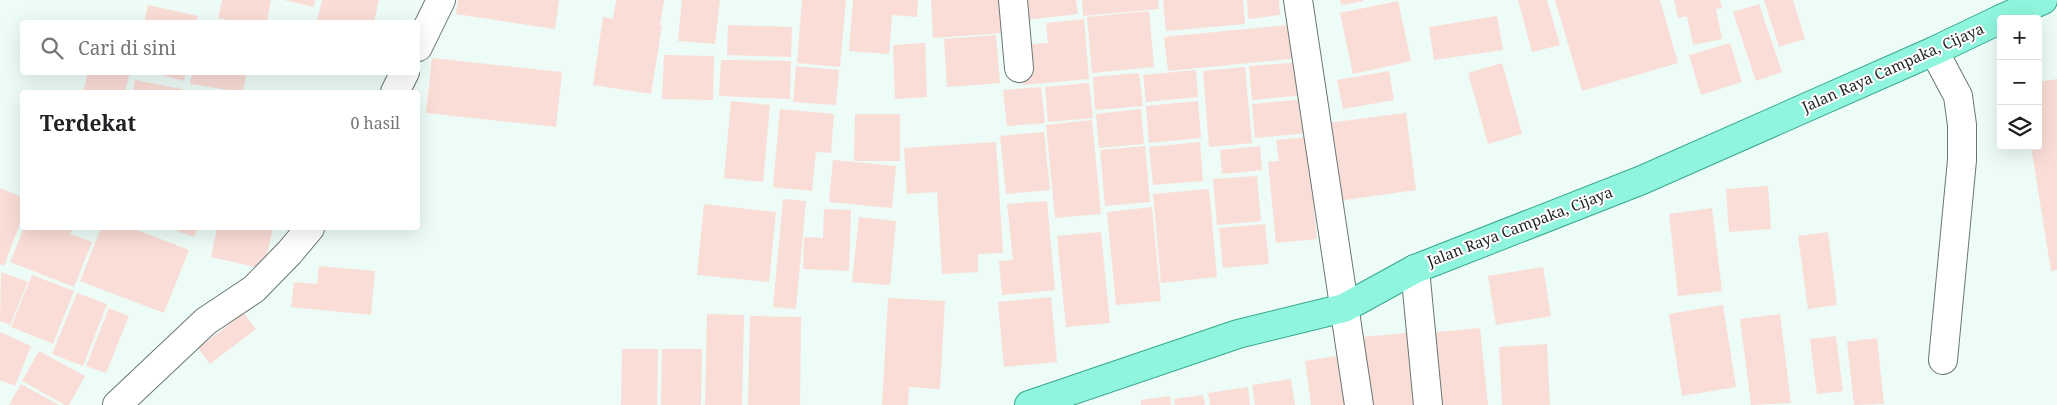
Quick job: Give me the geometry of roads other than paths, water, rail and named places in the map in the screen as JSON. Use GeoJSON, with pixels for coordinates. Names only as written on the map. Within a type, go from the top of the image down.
{"type":"FeatureCollection","features":[{"type":"Feature","properties":{"kind":"main road","name":"Jalan Raya Campaka, Cijaya"},"geometry":{"type":"LineString","coordinates":[[1029,405],[1238,334],[1344,308],[1416,268],[1642,180],[1934,52],[2004,13],[2044,0]]}},
{"type":"Feature","properties":{"kind":"street"},"geometry":{"type":"LineString","coordinates":[[420,43],[441,0]]}},
{"type":"Feature","properties":{"kind":"street"},"geometry":{"type":"LineString","coordinates":[[1014,0],[1019,68]]}},
{"type":"Feature","properties":{"kind":"street"},"geometry":{"type":"LineString","coordinates":[[1298,0],[1359,405]]}},
{"type":"Feature","properties":{"kind":"street"},"geometry":{"type":"LineString","coordinates":[[1934,52],[1958,96],[1962,125],[1962,160],[1943,360]]}},
{"type":"Feature","properties":{"kind":"street"},"geometry":{"type":"LineString","coordinates":[[396,90],[404,75]]}},
{"type":"Feature","properties":{"kind":"street"},"geometry":{"type":"LineString","coordinates":[[117,405],[206,321],[254,289],[308,230]]}},
{"type":"Feature","properties":{"kind":"street"},"geometry":{"type":"LineString","coordinates":[[1416,268],[1428,405]]}}]}
